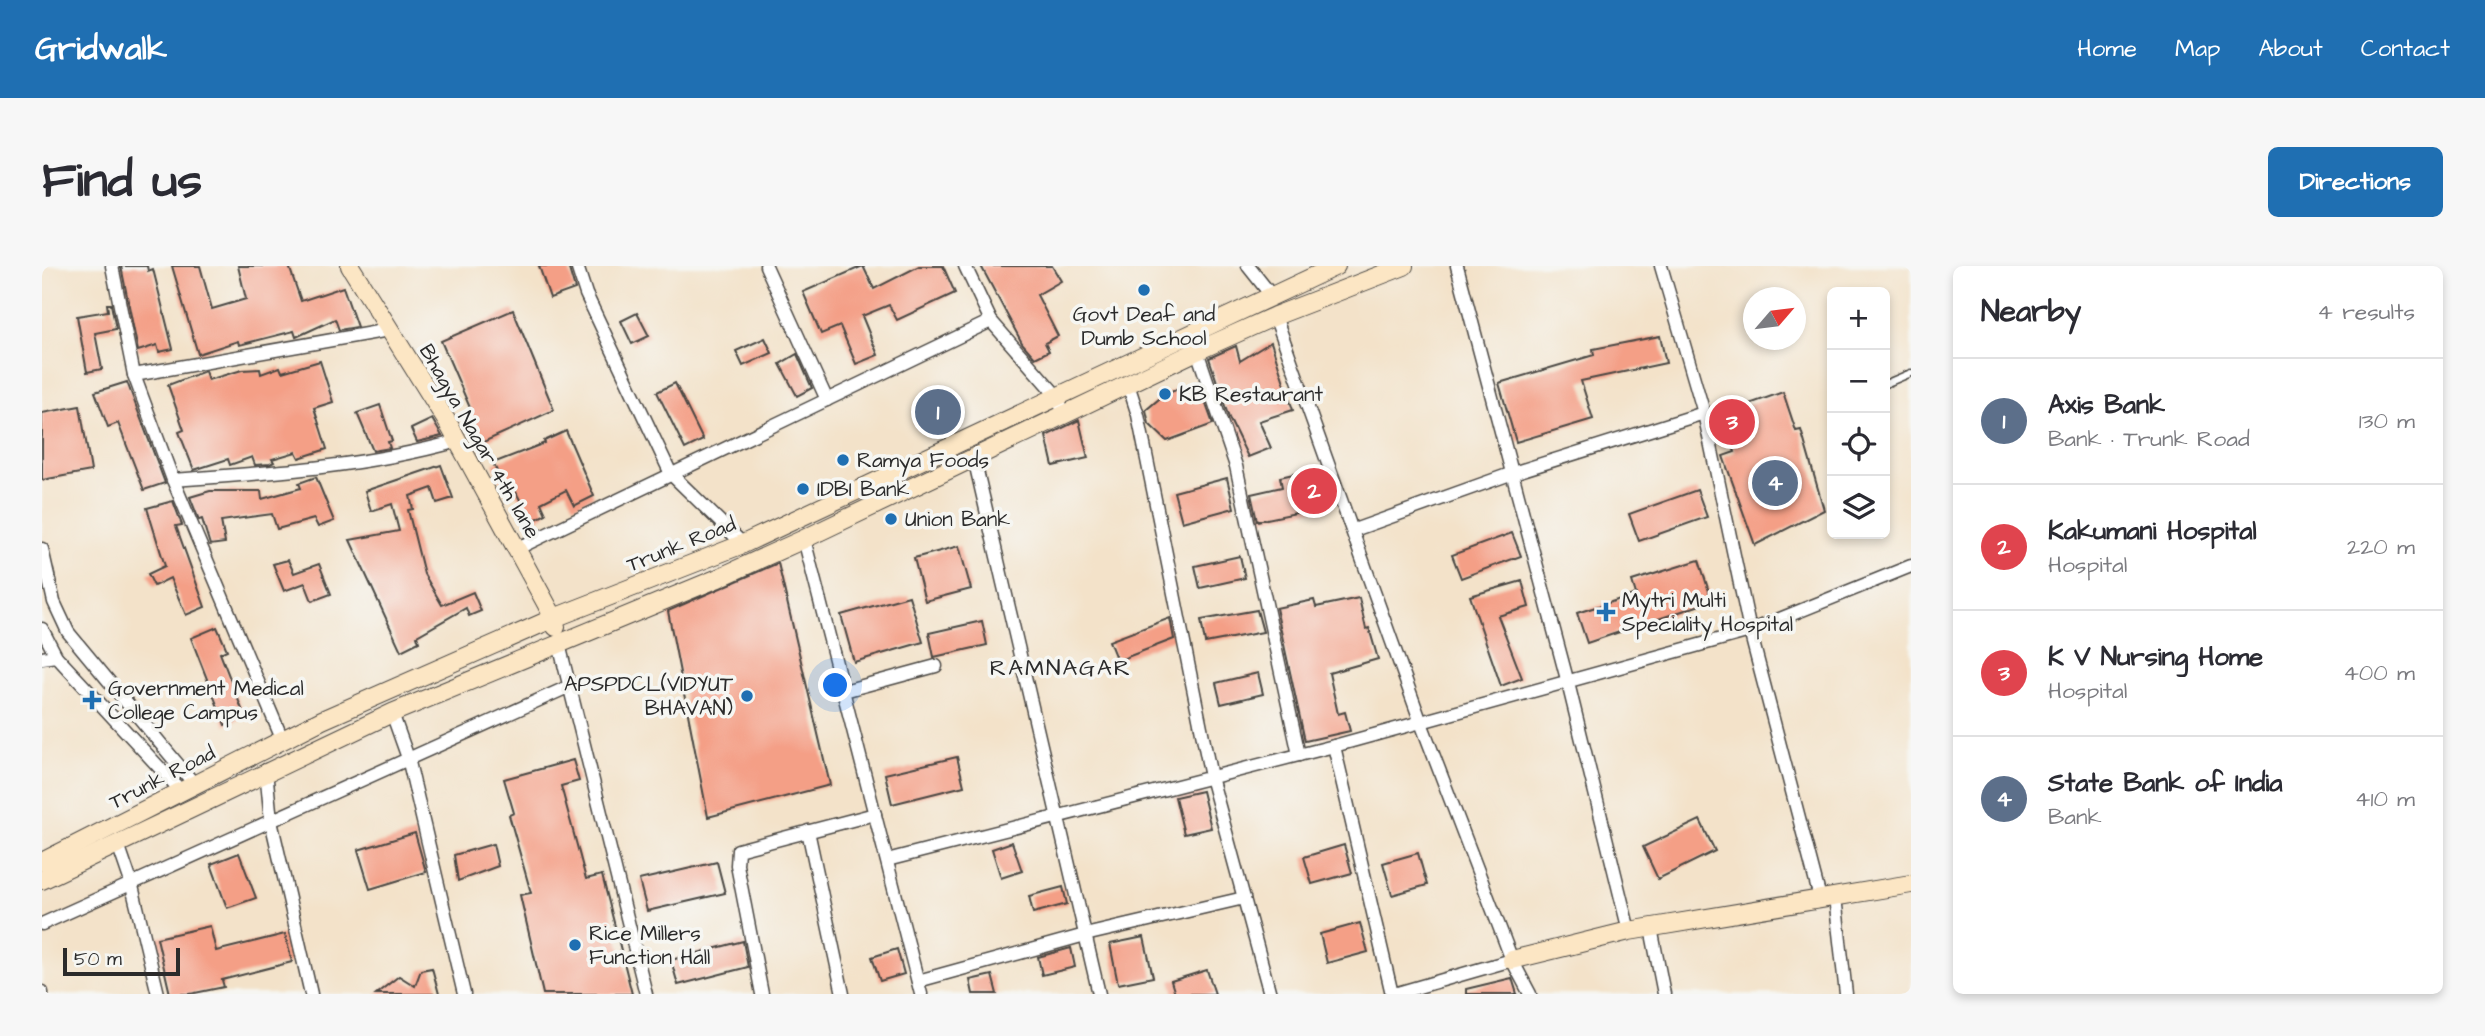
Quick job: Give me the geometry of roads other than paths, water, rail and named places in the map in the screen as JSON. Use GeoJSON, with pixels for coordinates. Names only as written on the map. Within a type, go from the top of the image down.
{"type":"FeatureCollection","features":[{"type":"Feature","properties":{"kind":"main road","name":"Bhagya Nagar 4th lane"},"geometry":{"type":"LineString","coordinates":[[350,266],[458,441],[554,618],[559,645]]}},
{"type":"Feature","properties":{"kind":"main road","name":"Trunk Road"},"geometry":{"type":"LineString","coordinates":[[42,862],[334,715],[554,618],[743,544],[1336,266]]}},
{"type":"Feature","properties":{"kind":"main road"},"geometry":{"type":"LineString","coordinates":[[42,880],[266,770],[392,713],[559,645],[804,539],[1197,351],[1275,316],[1404,266]]}},
{"type":"Feature","properties":{"kind":"main road"},"geometry":{"type":"LineString","coordinates":[[1512,960],[1629,931],[1911,884]]}},
{"type":"Feature","properties":{"kind":"street"},"geometry":{"type":"LineString","coordinates":[[112,266],[134,375],[173,480],[283,741]]}},
{"type":"Feature","properties":{"kind":"street"},"geometry":{"type":"LineString","coordinates":[[577,266],[586,294],[671,474],[743,544]]}},
{"type":"Feature","properties":{"kind":"street"},"geometry":{"type":"LineString","coordinates":[[766,266],[827,400]]}},
{"type":"Feature","properties":{"kind":"street"},"geometry":{"type":"LineString","coordinates":[[965,266],[991,321],[1056,395],[1065,415]]}},
{"type":"Feature","properties":{"kind":"street"},"geometry":{"type":"LineString","coordinates":[[1248,266],[1270,295]]}},
{"type":"Feature","properties":{"kind":"street"},"geometry":{"type":"LineString","coordinates":[[1457,266],[1568,683],[1629,931]]}},
{"type":"Feature","properties":{"kind":"street"},"geometry":{"type":"LineString","coordinates":[[1661,266],[1704,413],[1750,631],[1827,897],[1846,994]]}},
{"type":"Feature","properties":{"kind":"street"},"geometry":{"type":"LineString","coordinates":[[1275,316],[1420,720],[1512,960],[1530,994]]}},
{"type":"Feature","properties":{"kind":"street"},"geometry":{"type":"LineString","coordinates":[[516,549],[991,321]]}},
{"type":"Feature","properties":{"kind":"street"},"geometry":{"type":"LineString","coordinates":[[134,375],[389,330]]}},
{"type":"Feature","properties":{"kind":"street"},"geometry":{"type":"LineString","coordinates":[[1197,351],[1236,466],[1299,755]]}},
{"type":"Feature","properties":{"kind":"street"},"geometry":{"type":"LineString","coordinates":[[1128,384],[1138,415],[1211,777],[1270,994]]}},
{"type":"Feature","properties":{"kind":"street"},"geometry":{"type":"LineString","coordinates":[[1354,530],[1513,474],[1704,413]]}},
{"type":"Feature","properties":{"kind":"street"},"geometry":{"type":"LineString","coordinates":[[173,480],[353,464],[406,456],[458,441]]}},
{"type":"Feature","properties":{"kind":"street"},"geometry":{"type":"LineString","coordinates":[[974,458],[1099,994]]}},
{"type":"Feature","properties":{"kind":"street"},"geometry":{"type":"LineString","coordinates":[[804,539],[921,994]]}},
{"type":"Feature","properties":{"kind":"street"},"geometry":{"type":"LineString","coordinates":[[42,549],[54,602],[68,632],[188,789]]}},
{"type":"Feature","properties":{"kind":"street"},"geometry":{"type":"LineString","coordinates":[[887,860],[1334,746],[1420,720],[1568,683],[1750,631],[1911,566]]}},
{"type":"Feature","properties":{"kind":"street"},"geometry":{"type":"LineString","coordinates":[[68,632],[44,635],[57,656],[188,789]]}},
{"type":"Feature","properties":{"kind":"street"},"geometry":{"type":"LineString","coordinates":[[559,645],[646,994]]}},
{"type":"Feature","properties":{"kind":"street"},"geometry":{"type":"LineString","coordinates":[[42,658],[57,656]]}},
{"type":"Feature","properties":{"kind":"street"},"geometry":{"type":"LineString","coordinates":[[844,691],[936,666]]}},
{"type":"Feature","properties":{"kind":"street"},"geometry":{"type":"LineString","coordinates":[[42,924],[570,686]]}},
{"type":"Feature","properties":{"kind":"street"},"geometry":{"type":"LineString","coordinates":[[392,713],[408,758],[464,994]]}},
{"type":"Feature","properties":{"kind":"street"},"geometry":{"type":"LineString","coordinates":[[1334,746],[1393,994],[1512,960]]}},
{"type":"Feature","properties":{"kind":"street"},"geometry":{"type":"LineString","coordinates":[[266,770],[271,821],[311,994]]}},
{"type":"Feature","properties":{"kind":"street"},"geometry":{"type":"LineString","coordinates":[[762,994],[736,856],[738,850],[875,814]]}},
{"type":"Feature","properties":{"kind":"street"},"geometry":{"type":"LineString","coordinates":[[808,831],[843,994]]}},
{"type":"Feature","properties":{"kind":"street"},"geometry":{"type":"LineString","coordinates":[[118,844],[131,882],[158,994]]}},
{"type":"Feature","properties":{"kind":"street"},"geometry":{"type":"LineString","coordinates":[[918,981],[1085,935],[1244,898]]}},
{"type":"Feature","properties":{"kind":"street"},"geometry":{"type":"LineString","coordinates":[[1651,928],[1664,994]]}},
{"type":"Feature","properties":{"kind":"lane"},"geometry":{"type":"LineString","coordinates":[[1890,382],[1911,373]]}},
{"type":"Feature","properties":{"kind":"place","name":"Govt Deaf and Dumb School"},"geometry":{"type":"Point","coordinates":[1144,290]}},
{"type":"Feature","properties":{"kind":"place","name":"KB Restaurant"},"geometry":{"type":"Point","coordinates":[1165,394]}},
{"type":"Feature","properties":{"kind":"place","name":"Axis Bank"},"geometry":{"type":"Point","coordinates":[938,412]}},
{"type":"Feature","properties":{"kind":"place","name":"K V Nursing Home"},"geometry":{"type":"Point","coordinates":[1732,422]}},
{"type":"Feature","properties":{"kind":"place","name":"Ramya Foods"},"geometry":{"type":"Point","coordinates":[843,460]}},
{"type":"Feature","properties":{"kind":"place","name":"State Bank of India"},"geometry":{"type":"Point","coordinates":[1775,483]}},
{"type":"Feature","properties":{"kind":"place","name":"IDBI Bank"},"geometry":{"type":"Point","coordinates":[803,489]}},
{"type":"Feature","properties":{"kind":"place","name":"Kakumani Hospital"},"geometry":{"type":"Point","coordinates":[1314,491]}},
{"type":"Feature","properties":{"kind":"place","name":"Union Bank"},"geometry":{"type":"Point","coordinates":[891,519]}},
{"type":"Feature","properties":{"kind":"place","name":"Mytri Multi Speciality Hospital"},"geometry":{"type":"Point","coordinates":[1606,612]}},
{"type":"Feature","properties":{"kind":"place","name":"APSPDCL(VIDYUT BHAVAN)"},"geometry":{"type":"Point","coordinates":[747,696]}},
{"type":"Feature","properties":{"kind":"place","name":"Government Medical College Campus"},"geometry":{"type":"Point","coordinates":[92,700]}},
{"type":"Feature","properties":{"kind":"place","name":"Rice Millers Function Hall"},"geometry":{"type":"Point","coordinates":[575,945]}},
{"type":"Feature","properties":{"kind":"district","name":"RAMNAGAR"},"geometry":{"type":"Point","coordinates":[1061,667]}}]}
